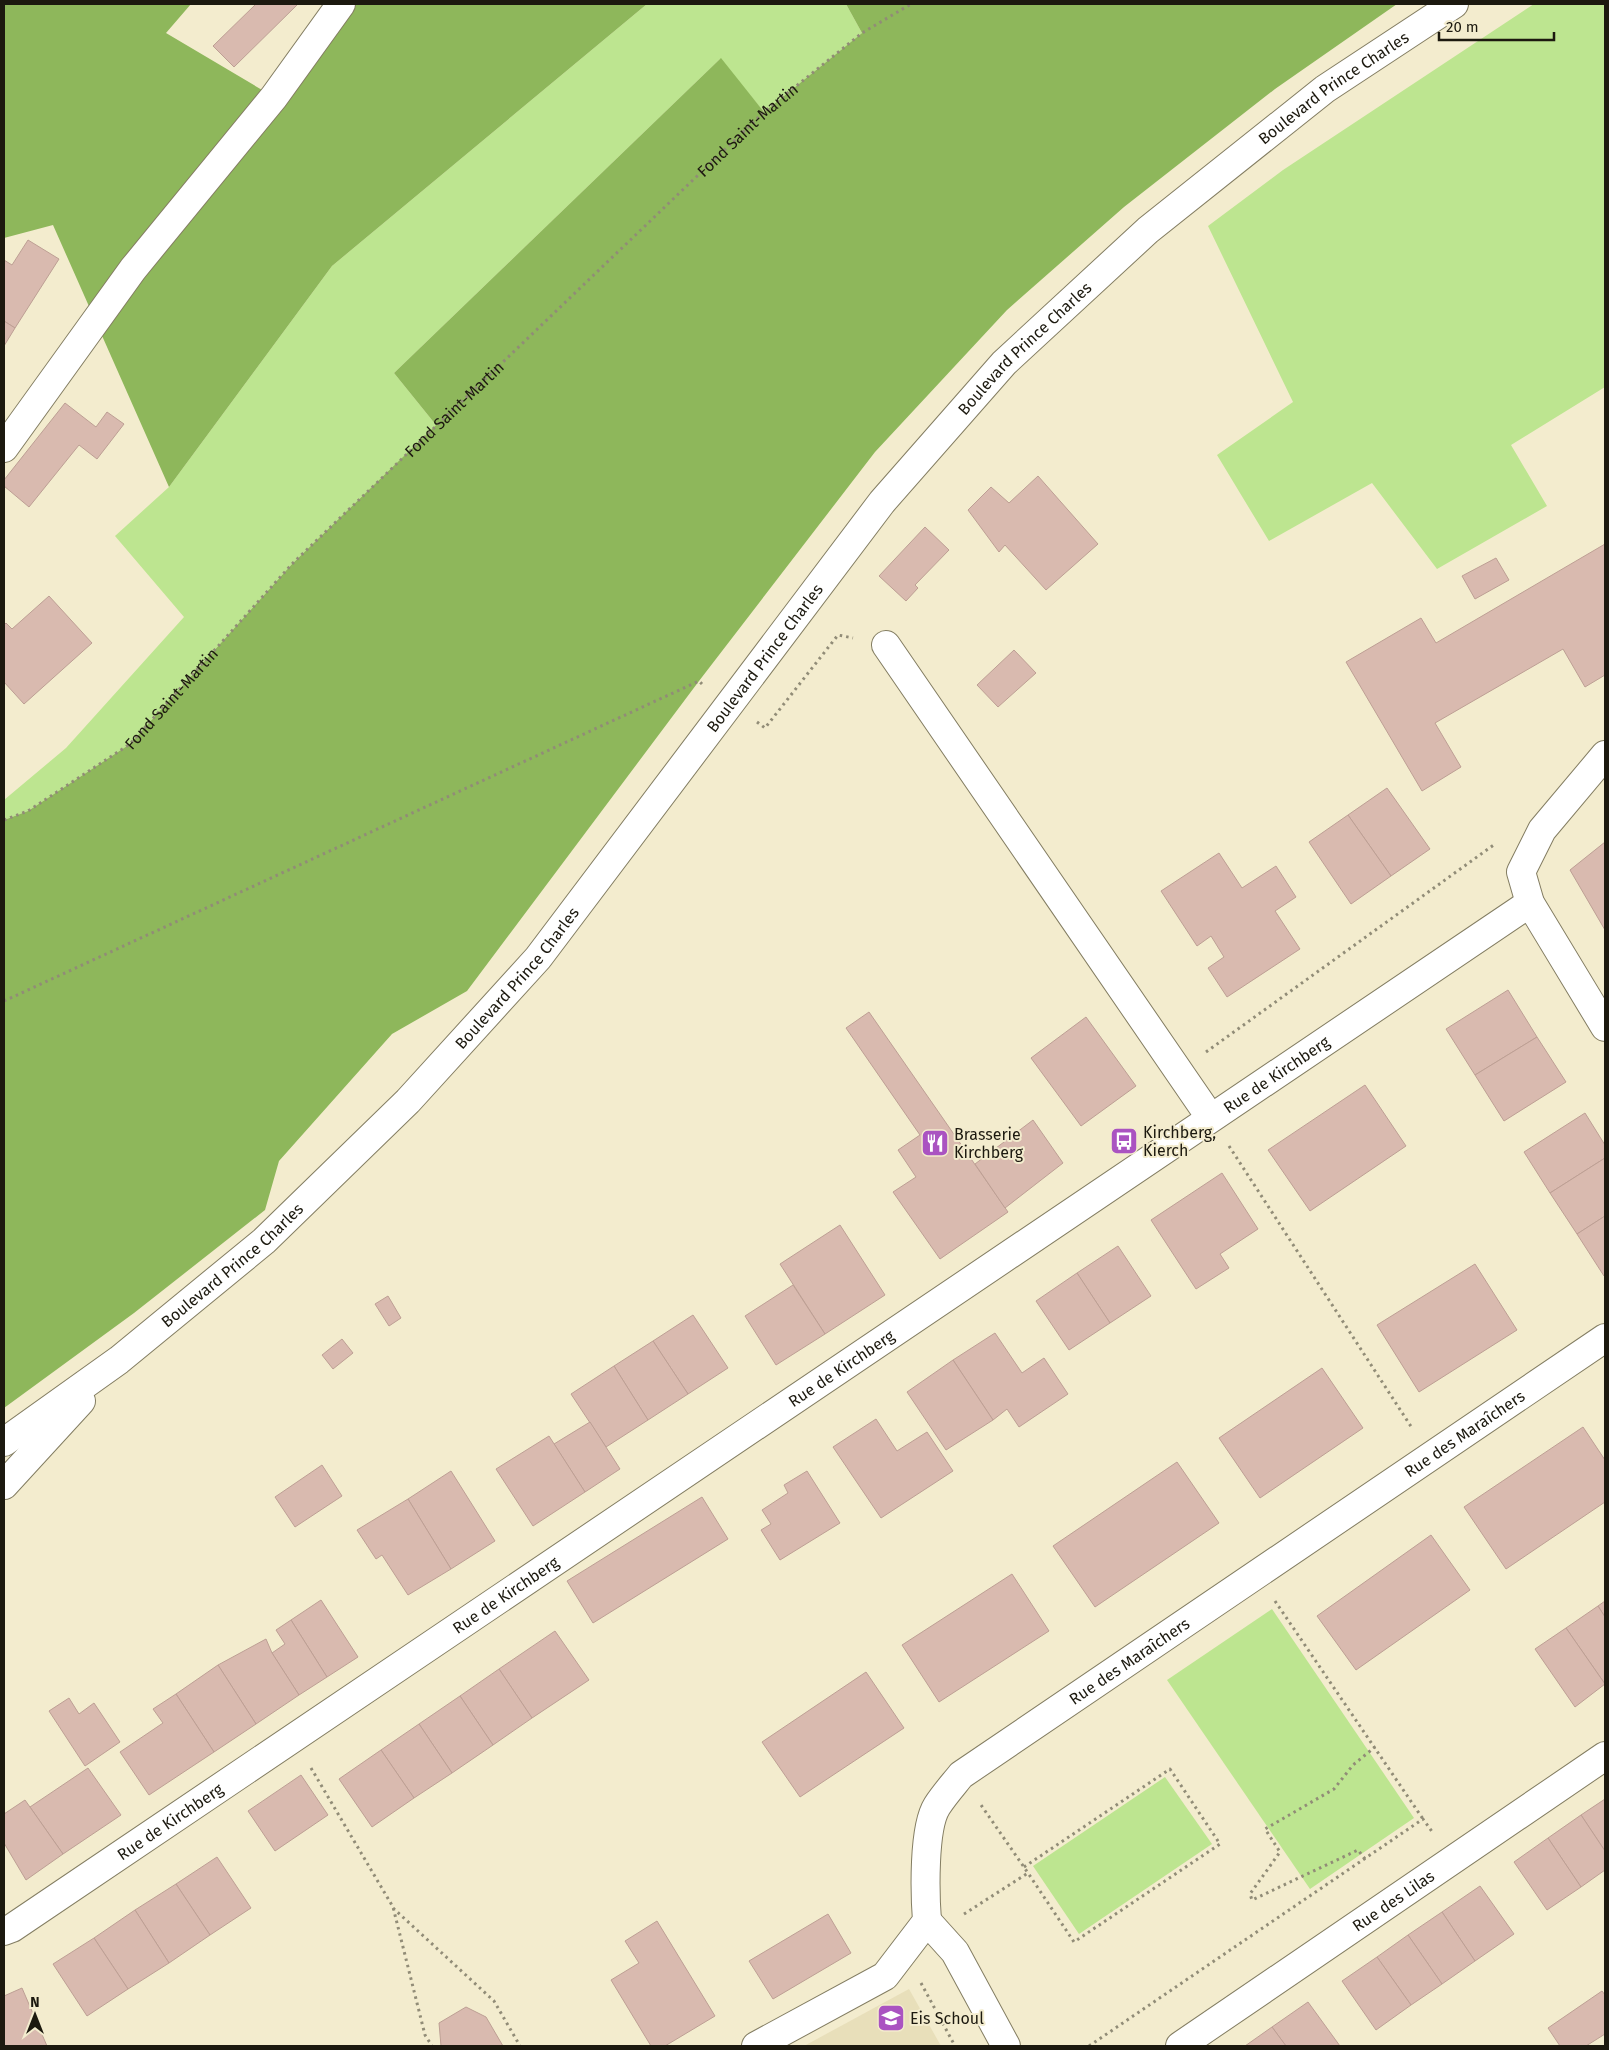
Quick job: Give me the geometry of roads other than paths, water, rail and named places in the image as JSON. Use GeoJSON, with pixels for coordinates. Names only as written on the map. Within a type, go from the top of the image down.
{"type":"FeatureCollection","features":[{"type":"Feature","properties":{"kind":"street"},"geometry":{"type":"LineString","coordinates":[[4,448],[133,269],[274,97],[341,4]]}},
{"type":"Feature","properties":{"kind":"street","name":"Boulevard Prince Charles"},"geometry":{"type":"LineString","coordinates":[[4,1442],[120,1360],[264,1242],[408,1101],[538,958],[882,502],[1004,363],[1171,211],[1324,89],[1454,4]]}},
{"type":"Feature","properties":{"kind":"street"},"geometry":{"type":"LineString","coordinates":[[886,645],[1210,1117]]}},
{"type":"Feature","properties":{"kind":"street"},"geometry":{"type":"LineString","coordinates":[[1605,755],[1542,830],[1521,872],[1530,903],[1605,1027]]}},
{"type":"Feature","properties":{"kind":"street","name":"Rue de Kirchberg"},"geometry":{"type":"LineString","coordinates":[[4,1930],[12,1928],[1210,1117],[1530,903]]}},
{"type":"Feature","properties":{"kind":"street","name":"Rue des Maraîchers"},"geometry":{"type":"LineString","coordinates":[[932,1926],[926,1900],[927,1842],[936,1807],[961,1775],[1605,1338]]}},
{"type":"Feature","properties":{"kind":"street","name":"Boulevard Prince Charles"},"geometry":{"type":"LineString","coordinates":[[4,1485],[120,1360]]}},
{"type":"Feature","properties":{"kind":"street","name":"Rue des Lilas"},"geometry":{"type":"LineString","coordinates":[[1180,2046],[1605,1756]]}},
{"type":"Feature","properties":{"kind":"street"},"geometry":{"type":"LineString","coordinates":[[756,2046],[885,1976],[904,1950],[932,1926],[955,1952],[1006,2046]]}},
{"type":"Feature","properties":{"kind":"place","name":"Kirchberg, Kierch"},"geometry":{"type":"Point","coordinates":[1124,1141]}},
{"type":"Feature","properties":{"kind":"place","name":"Brasserie Kirchberg"},"geometry":{"type":"Point","coordinates":[935,1143]}},
{"type":"Feature","properties":{"kind":"place","name":"Eis Schoul"},"geometry":{"type":"Point","coordinates":[891,2018]}}]}
